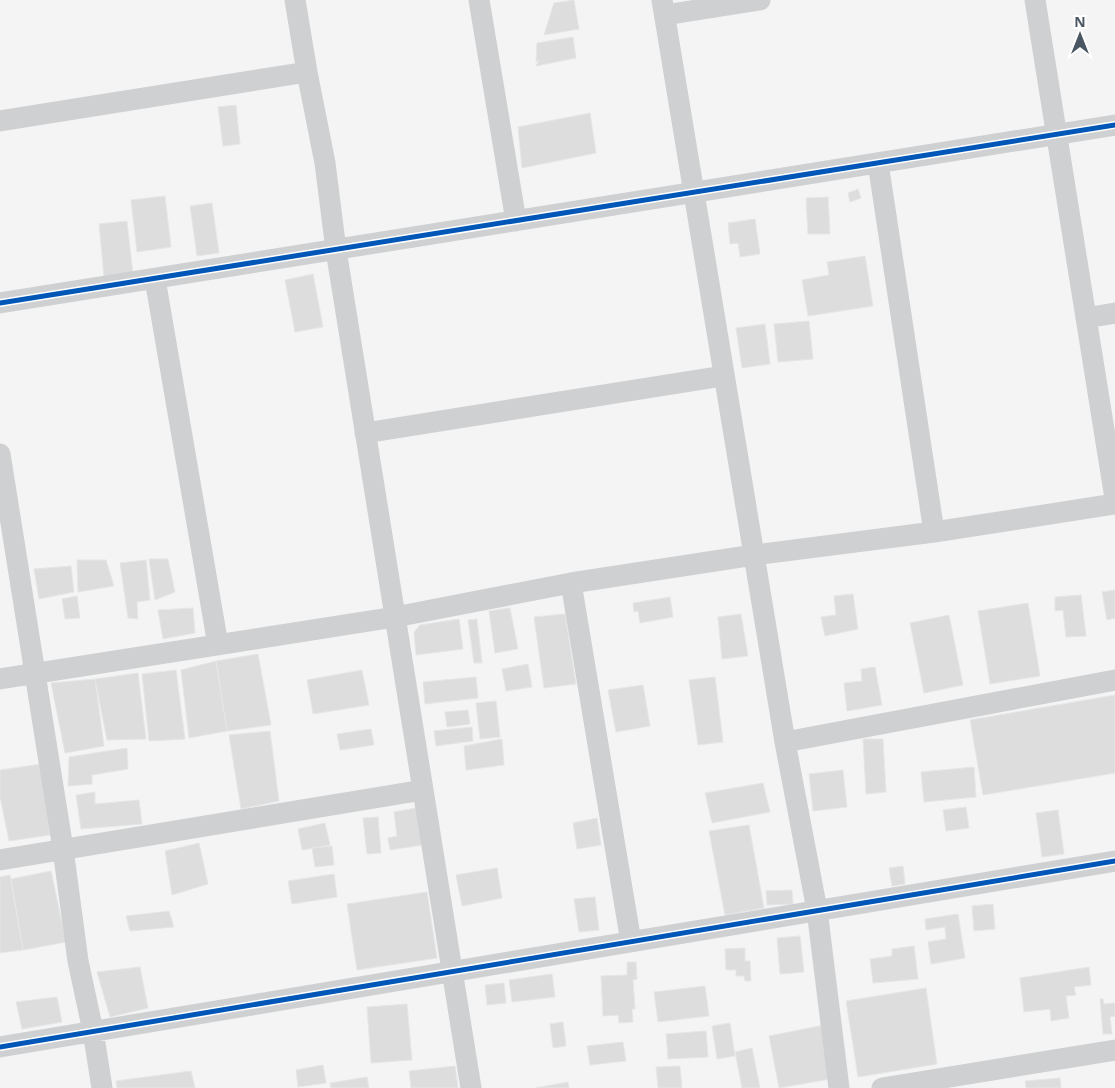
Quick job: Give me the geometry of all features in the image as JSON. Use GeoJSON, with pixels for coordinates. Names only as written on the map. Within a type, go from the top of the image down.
{"type":"FeatureCollection","features":[{"type":"Feature","properties":{"kind":"street"},"geometry":{"type":"LineString","coordinates":[[295,0],[325,163],[336,250],[471,1088]]}},
{"type":"Feature","properties":{"kind":"street"},"geometry":{"type":"LineString","coordinates":[[480,0],[516,221]]}},
{"type":"Feature","properties":{"kind":"street"},"geometry":{"type":"LineString","coordinates":[[760,0],[664,8],[723,376],[817,910],[839,1088]]}},
{"type":"Feature","properties":{"kind":"street"},"geometry":{"type":"LineString","coordinates":[[1035,0],[1115,498]]}},
{"type":"Feature","properties":{"kind":"street"},"geometry":{"type":"LineString","coordinates":[[0,121],[307,72]]}},
{"type":"Feature","properties":{"kind":"street"},"geometry":{"type":"LineString","coordinates":[[0,303],[1115,125]]}},
{"type":"Feature","properties":{"kind":"street"},"geometry":{"type":"LineString","coordinates":[[878,163],[934,532]]}},
{"type":"Feature","properties":{"kind":"street"},"geometry":{"type":"LineString","coordinates":[[155,279],[218,645]]}},
{"type":"Feature","properties":{"kind":"street"},"geometry":{"type":"LineString","coordinates":[[1086,318],[1115,313]]}},
{"type":"Feature","properties":{"kind":"street"},"geometry":{"type":"LineString","coordinates":[[365,433],[723,376]]}},
{"type":"Feature","properties":{"kind":"street"},"geometry":{"type":"LineString","coordinates":[[0,454],[3,491],[64,849],[78,961],[93,1031],[102,1088]]}},
{"type":"Feature","properties":{"kind":"street"},"geometry":{"type":"LineString","coordinates":[[0,679],[395,617],[571,583],[754,555],[934,532],[1115,504]]}},
{"type":"Feature","properties":{"kind":"street"},"geometry":{"type":"LineString","coordinates":[[571,583],[631,942]]}},
{"type":"Feature","properties":{"kind":"street"},"geometry":{"type":"LineString","coordinates":[[786,742],[1115,680]]}},
{"type":"Feature","properties":{"kind":"street"},"geometry":{"type":"LineString","coordinates":[[0,860],[423,790]]}},
{"type":"Feature","properties":{"kind":"street"},"geometry":{"type":"LineString","coordinates":[[0,1046],[1115,861]]}},
{"type":"Feature","properties":{"kind":"street"},"geometry":{"type":"LineString","coordinates":[[882,1088],[1115,1050]]}},
{"type":"Feature","properties":{"kind":"building"},"geometry":{"type":"Polygon","coordinates":[[[574,0],[579,29],[544,35],[554,3],[574,0]]]}},
{"type":"Feature","properties":{"kind":"building"},"geometry":{"type":"Polygon","coordinates":[[[573,37],[576,58],[536,66],[539,60],[536,62],[537,43],[573,37]]]}},
{"type":"Feature","properties":{"kind":"building"},"geometry":{"type":"Polygon","coordinates":[[[236,105],[240,144],[223,146],[218,107],[236,105]]]}},
{"type":"Feature","properties":{"kind":"building"},"geometry":{"type":"Polygon","coordinates":[[[590,113],[596,153],[522,168],[518,127],[590,113]]]}},
{"type":"Feature","properties":{"kind":"building"},"geometry":{"type":"Polygon","coordinates":[[[858,189],[861,198],[850,202],[848,193],[858,189]]]}},
{"type":"Feature","properties":{"kind":"building"},"geometry":{"type":"Polygon","coordinates":[[[165,196],[171,247],[137,252],[131,200],[165,196]]]}},
{"type":"Feature","properties":{"kind":"building"},"geometry":{"type":"Polygon","coordinates":[[[828,197],[830,234],[808,234],[806,198],[828,197]]]}},
{"type":"Feature","properties":{"kind":"building"},"geometry":{"type":"Polygon","coordinates":[[[212,203],[219,253],[197,256],[190,206],[212,203]]]}},
{"type":"Feature","properties":{"kind":"building"},"geometry":{"type":"Polygon","coordinates":[[[755,219],[760,254],[740,257],[738,243],[730,244],[728,223],[755,219]]]}},
{"type":"Feature","properties":{"kind":"building"},"geometry":{"type":"Polygon","coordinates":[[[127,221],[133,274],[104,277],[99,224],[127,221]]]}},
{"type":"Feature","properties":{"kind":"building"},"geometry":{"type":"Polygon","coordinates":[[[865,256],[873,306],[808,316],[802,280],[829,275],[827,262],[865,256]]]}},
{"type":"Feature","properties":{"kind":"building"},"geometry":{"type":"Polygon","coordinates":[[[313,274],[323,327],[295,332],[285,280],[313,274]]]}},
{"type":"Feature","properties":{"kind":"building"},"geometry":{"type":"Polygon","coordinates":[[[809,321],[813,359],[778,362],[774,324],[809,321]]]}},
{"type":"Feature","properties":{"kind":"building"},"geometry":{"type":"Polygon","coordinates":[[[765,324],[770,364],[742,368],[736,328],[765,324]]]}},
{"type":"Feature","properties":{"kind":"building"},"geometry":{"type":"Polygon","coordinates":[[[149,559],[168,559],[175,592],[155,600],[149,559]]]}},
{"type":"Feature","properties":{"kind":"building"},"geometry":{"type":"Polygon","coordinates":[[[77,560],[106,560],[114,586],[78,592],[77,560]]]}},
{"type":"Feature","properties":{"kind":"building"},"geometry":{"type":"Polygon","coordinates":[[[146,560],[150,600],[137,602],[138,619],[128,618],[120,563],[146,560]]]}},
{"type":"Feature","properties":{"kind":"building"},"geometry":{"type":"Polygon","coordinates":[[[71,566],[74,592],[39,599],[34,569],[71,566]]]}},
{"type":"Feature","properties":{"kind":"building"},"geometry":{"type":"Polygon","coordinates":[[[1115,590],[1115,618],[1107,620],[1102,592],[1115,590]]]}},
{"type":"Feature","properties":{"kind":"building"},"geometry":{"type":"Polygon","coordinates":[[[853,594],[858,629],[825,636],[821,617],[836,615],[834,596],[853,594]]]}},
{"type":"Feature","properties":{"kind":"building"},"geometry":{"type":"Polygon","coordinates":[[[1081,595],[1086,636],[1066,637],[1063,610],[1055,611],[1055,597],[1081,595]]]}},
{"type":"Feature","properties":{"kind":"building"},"geometry":{"type":"Polygon","coordinates":[[[77,596],[80,618],[65,619],[62,599],[77,596]]]}},
{"type":"Feature","properties":{"kind":"building"},"geometry":{"type":"Polygon","coordinates":[[[670,597],[673,617],[640,623],[638,611],[634,612],[633,603],[670,597]]]}},
{"type":"Feature","properties":{"kind":"building"},"geometry":{"type":"Polygon","coordinates":[[[1028,603],[1040,676],[990,684],[978,611],[1028,603]]]}},
{"type":"Feature","properties":{"kind":"building"},"geometry":{"type":"Polygon","coordinates":[[[193,608],[195,633],[163,639],[158,610],[193,608]]]}},
{"type":"Feature","properties":{"kind":"building"},"geometry":{"type":"Polygon","coordinates":[[[510,608],[518,649],[495,653],[489,611],[510,608]]]}},
{"type":"Feature","properties":{"kind":"building"},"geometry":{"type":"Polygon","coordinates":[[[565,614],[576,684],[544,688],[534,617],[565,614]]]}},
{"type":"Feature","properties":{"kind":"building"},"geometry":{"type":"Polygon","coordinates":[[[741,614],[748,656],[722,659],[718,617],[741,614]]]}},
{"type":"Feature","properties":{"kind":"building"},"geometry":{"type":"Polygon","coordinates":[[[949,615],[963,685],[924,693],[910,623],[949,615]]]}},
{"type":"Feature","properties":{"kind":"building"},"geometry":{"type":"Polygon","coordinates":[[[459,619],[463,649],[416,655],[414,632],[420,625],[459,619]]]}},
{"type":"Feature","properties":{"kind":"building"},"geometry":{"type":"Polygon","coordinates":[[[477,619],[482,663],[474,663],[468,620],[477,619]]]}},
{"type":"Feature","properties":{"kind":"building"},"geometry":{"type":"Polygon","coordinates":[[[258,654],[271,725],[227,731],[216,661],[258,654]]]}},
{"type":"Feature","properties":{"kind":"building"},"geometry":{"type":"Polygon","coordinates":[[[216,661],[227,731],[189,738],[181,670],[216,661]]]}},
{"type":"Feature","properties":{"kind":"building"},"geometry":{"type":"Polygon","coordinates":[[[528,664],[532,687],[506,691],[502,669],[528,664]]]}},
{"type":"Feature","properties":{"kind":"building"},"geometry":{"type":"Polygon","coordinates":[[[875,667],[882,705],[847,711],[844,683],[862,681],[861,669],[875,667]]]}},
{"type":"Feature","properties":{"kind":"building"},"geometry":{"type":"Polygon","coordinates":[[[176,670],[185,739],[149,741],[142,674],[176,670]]]}},
{"type":"Feature","properties":{"kind":"building"},"geometry":{"type":"Polygon","coordinates":[[[362,670],[369,705],[313,714],[307,680],[362,670]]]}},
{"type":"Feature","properties":{"kind":"building"},"geometry":{"type":"Polygon","coordinates":[[[138,673],[146,739],[107,740],[95,679],[138,673]]]}},
{"type":"Feature","properties":{"kind":"building"},"geometry":{"type":"Polygon","coordinates":[[[476,677],[478,698],[425,704],[423,682],[476,677]]]}},
{"type":"Feature","properties":{"kind":"building"},"geometry":{"type":"Polygon","coordinates":[[[715,677],[723,742],[698,745],[689,680],[715,677]]]}},
{"type":"Feature","properties":{"kind":"building"},"geometry":{"type":"Polygon","coordinates":[[[95,679],[104,746],[65,753],[51,683],[95,679]]]}},
{"type":"Feature","properties":{"kind":"building"},"geometry":{"type":"Polygon","coordinates":[[[643,685],[650,726],[616,732],[608,690],[643,685]]]}},
{"type":"Feature","properties":{"kind":"building"},"geometry":{"type":"Polygon","coordinates":[[[1115,695],[1115,773],[983,795],[970,720],[1115,695]]]}},
{"type":"Feature","properties":{"kind":"building"},"geometry":{"type":"Polygon","coordinates":[[[496,701],[500,737],[480,739],[476,703],[496,701]]]}},
{"type":"Feature","properties":{"kind":"building"},"geometry":{"type":"Polygon","coordinates":[[[468,710],[470,724],[447,727],[445,712],[468,710]]]}},
{"type":"Feature","properties":{"kind":"building"},"geometry":{"type":"Polygon","coordinates":[[[472,727],[473,741],[436,746],[434,731],[472,727]]]}},
{"type":"Feature","properties":{"kind":"building"},"geometry":{"type":"Polygon","coordinates":[[[371,729],[374,745],[340,750],[337,734],[371,729]]]}},
{"type":"Feature","properties":{"kind":"building"},"geometry":{"type":"Polygon","coordinates":[[[270,731],[279,801],[241,809],[229,735],[270,731]]]}},
{"type":"Feature","properties":{"kind":"building"},"geometry":{"type":"Polygon","coordinates":[[[502,739],[504,765],[466,770],[464,746],[502,739]]]}},
{"type":"Feature","properties":{"kind":"building"},"geometry":{"type":"Polygon","coordinates":[[[863,739],[883,739],[886,792],[866,794],[863,739]]]}},
{"type":"Feature","properties":{"kind":"building"},"geometry":{"type":"Polygon","coordinates":[[[127,748],[128,769],[92,775],[92,784],[68,786],[69,757],[127,748]]]}},
{"type":"Feature","properties":{"kind":"building"},"geometry":{"type":"Polygon","coordinates":[[[41,764],[50,835],[9,841],[0,797],[0,770],[41,764]]]}},
{"type":"Feature","properties":{"kind":"building"},"geometry":{"type":"Polygon","coordinates":[[[974,767],[976,797],[924,802],[921,772],[974,767]]]}},
{"type":"Feature","properties":{"kind":"building"},"geometry":{"type":"Polygon","coordinates":[[[843,770],[847,807],[813,811],[809,774],[843,770]]]}},
{"type":"Feature","properties":{"kind":"building"},"geometry":{"type":"Polygon","coordinates":[[[763,783],[770,812],[712,823],[705,793],[763,783]]]}},
{"type":"Feature","properties":{"kind":"building"},"geometry":{"type":"Polygon","coordinates":[[[95,792],[95,804],[139,800],[142,824],[81,829],[76,795],[95,792]]]}},
{"type":"Feature","properties":{"kind":"building"},"geometry":{"type":"Polygon","coordinates":[[[966,807],[969,828],[946,831],[943,810],[966,807]]]}},
{"type":"Feature","properties":{"kind":"building"},"geometry":{"type":"Polygon","coordinates":[[[416,808],[422,845],[390,850],[388,838],[397,836],[394,812],[416,808]]]}},
{"type":"Feature","properties":{"kind":"building"},"geometry":{"type":"Polygon","coordinates":[[[1058,810],[1064,854],[1042,857],[1036,813],[1058,810]]]}},
{"type":"Feature","properties":{"kind":"building"},"geometry":{"type":"Polygon","coordinates":[[[378,817],[381,853],[367,854],[363,818],[378,817]]]}},
{"type":"Feature","properties":{"kind":"building"},"geometry":{"type":"Polygon","coordinates":[[[597,818],[601,845],[577,849],[573,823],[597,818]]]}},
{"type":"Feature","properties":{"kind":"building"},"geometry":{"type":"Polygon","coordinates":[[[325,823],[330,845],[302,850],[298,829],[325,823]]]}},
{"type":"Feature","properties":{"kind":"building"},"geometry":{"type":"Polygon","coordinates":[[[749,825],[764,908],[725,915],[709,831],[749,825]]]}},
{"type":"Feature","properties":{"kind":"building"},"geometry":{"type":"Polygon","coordinates":[[[199,843],[208,884],[172,895],[165,851],[199,843]]]}},
{"type":"Feature","properties":{"kind":"building"},"geometry":{"type":"Polygon","coordinates":[[[332,846],[334,865],[315,867],[312,848],[332,846]]]}},
{"type":"Feature","properties":{"kind":"building"},"geometry":{"type":"Polygon","coordinates":[[[903,866],[905,884],[892,886],[889,868],[903,866]]]}},
{"type":"Feature","properties":{"kind":"building"},"geometry":{"type":"Polygon","coordinates":[[[497,868],[502,898],[462,906],[456,875],[497,868]]]}},
{"type":"Feature","properties":{"kind":"building"},"geometry":{"type":"Polygon","coordinates":[[[51,871],[66,942],[23,950],[11,879],[51,871]]]}},
{"type":"Feature","properties":{"kind":"building"},"geometry":{"type":"Polygon","coordinates":[[[334,874],[337,897],[292,904],[288,881],[334,874]]]}},
{"type":"Feature","properties":{"kind":"building"},"geometry":{"type":"Polygon","coordinates":[[[10,875],[23,950],[0,953],[0,877],[10,875]]]}},
{"type":"Feature","properties":{"kind":"building"},"geometry":{"type":"Polygon","coordinates":[[[792,890],[793,904],[767,905],[766,891],[792,890]]]}},
{"type":"Feature","properties":{"kind":"building"},"geometry":{"type":"Polygon","coordinates":[[[427,892],[437,958],[357,970],[347,904],[427,892]]]}},
{"type":"Feature","properties":{"kind":"building"},"geometry":{"type":"Polygon","coordinates":[[[595,897],[599,930],[579,932],[574,899],[595,897]]]}},
{"type":"Feature","properties":{"kind":"building"},"geometry":{"type":"Polygon","coordinates":[[[993,904],[995,929],[974,931],[972,906],[993,904]]]}},
{"type":"Feature","properties":{"kind":"building"},"geometry":{"type":"Polygon","coordinates":[[[169,911],[174,927],[130,931],[126,916],[169,911]]]}},
{"type":"Feature","properties":{"kind":"building"},"geometry":{"type":"Polygon","coordinates":[[[958,914],[965,958],[931,964],[928,942],[946,939],[945,927],[926,930],[925,919],[958,914]]]}},
{"type":"Feature","properties":{"kind":"building"},"geometry":{"type":"Polygon","coordinates":[[[800,936],[804,972],[780,974],[777,938],[800,936]]]}},
{"type":"Feature","properties":{"kind":"building"},"geometry":{"type":"Polygon","coordinates":[[[914,946],[918,979],[873,983],[870,959],[892,956],[892,949],[914,946]]]}},
{"type":"Feature","properties":{"kind":"building"},"geometry":{"type":"Polygon","coordinates":[[[745,948],[745,961],[750,961],[751,981],[745,981],[744,976],[736,976],[736,970],[726,970],[725,949],[745,948]]]}},
{"type":"Feature","properties":{"kind":"building"},"geometry":{"type":"Polygon","coordinates":[[[627,962],[636,962],[637,979],[633,980],[635,1009],[632,1009],[633,1022],[619,1023],[618,1015],[603,1016],[601,976],[627,975],[627,962]]]}},
{"type":"Feature","properties":{"kind":"building"},"geometry":{"type":"Polygon","coordinates":[[[140,967],[148,1008],[110,1017],[97,972],[140,967]]]}},
{"type":"Feature","properties":{"kind":"building"},"geometry":{"type":"Polygon","coordinates":[[[1089,967],[1091,985],[1074,987],[1076,995],[1066,996],[1069,1018],[1051,1021],[1050,1009],[1024,1012],[1020,978],[1089,967]]]}},
{"type":"Feature","properties":{"kind":"building"},"geometry":{"type":"Polygon","coordinates":[[[552,974],[555,997],[512,1002],[509,980],[552,974]]]}},
{"type":"Feature","properties":{"kind":"building"},"geometry":{"type":"Polygon","coordinates":[[[504,983],[506,1003],[487,1005],[485,985],[504,983]]]}},
{"type":"Feature","properties":{"kind":"building"},"geometry":{"type":"Polygon","coordinates":[[[705,986],[709,1016],[658,1022],[654,992],[705,986]]]}},
{"type":"Feature","properties":{"kind":"building"},"geometry":{"type":"Polygon","coordinates":[[[926,988],[937,1064],[858,1077],[846,1001],[926,988]]]}},
{"type":"Feature","properties":{"kind":"building"},"geometry":{"type":"Polygon","coordinates":[[[57,997],[62,1022],[22,1029],[16,1002],[57,997]]]}},
{"type":"Feature","properties":{"kind":"building"},"geometry":{"type":"Polygon","coordinates":[[[1100,999],[1103,999],[1104,1004],[1115,1003],[1115,1016],[1110,1017],[1112,1034],[1103,1034],[1100,999]]]}},
{"type":"Feature","properties":{"kind":"building"},"geometry":{"type":"Polygon","coordinates":[[[407,1004],[412,1060],[371,1063],[367,1007],[407,1004]]]}},
{"type":"Feature","properties":{"kind":"building"},"geometry":{"type":"Polygon","coordinates":[[[563,1022],[566,1046],[553,1048],[550,1024],[563,1022]]]}},
{"type":"Feature","properties":{"kind":"building"},"geometry":{"type":"Polygon","coordinates":[[[730,1023],[735,1056],[717,1059],[712,1026],[730,1023]]]}},
{"type":"Feature","properties":{"kind":"building"},"geometry":{"type":"Polygon","coordinates":[[[824,1025],[836,1078],[779,1088],[769,1036],[824,1025]]]}},
{"type":"Feature","properties":{"kind":"building"},"geometry":{"type":"Polygon","coordinates":[[[706,1031],[708,1057],[668,1059],[666,1034],[706,1031]]]}},
{"type":"Feature","properties":{"kind":"building"},"geometry":{"type":"Polygon","coordinates":[[[623,1042],[626,1061],[590,1065],[587,1046],[623,1042]]]}},
{"type":"Feature","properties":{"kind":"building"},"geometry":{"type":"Polygon","coordinates":[[[752,1048],[760,1088],[742,1088],[735,1052],[752,1048]]]}},
{"type":"Feature","properties":{"kind":"building"},"geometry":{"type":"Polygon","coordinates":[[[323,1065],[326,1083],[298,1087],[296,1070],[323,1065]]]}},
{"type":"Feature","properties":{"kind":"building"},"geometry":{"type":"Polygon","coordinates":[[[455,1066],[458,1088],[411,1088],[409,1071],[455,1066]]]}},
{"type":"Feature","properties":{"kind":"building"},"geometry":{"type":"Polygon","coordinates":[[[680,1066],[682,1088],[658,1088],[656,1067],[680,1066]]]}},
{"type":"Feature","properties":{"kind":"building"},"geometry":{"type":"Polygon","coordinates":[[[191,1071],[195,1088],[117,1088],[116,1081],[191,1071]]]}},
{"type":"Feature","properties":{"kind":"building"},"geometry":{"type":"Polygon","coordinates":[[[367,1077],[369,1088],[331,1088],[330,1083],[367,1077]]]}},
{"type":"Feature","properties":{"kind":"building"},"geometry":{"type":"Polygon","coordinates":[[[1060,1078],[1061,1088],[1026,1088],[1025,1081],[1060,1078]]]}},
{"type":"Feature","properties":{"kind":"building"},"geometry":{"type":"Polygon","coordinates":[[[568,1082],[569,1088],[535,1088],[568,1082]]]}},
{"type":"Feature","properties":{"kind":"cycle path"},"geometry":{"type":"LineString","coordinates":[[0,303],[1115,125]]}},
{"type":"Feature","properties":{"kind":"cycle path"},"geometry":{"type":"LineString","coordinates":[[0,1047],[1115,861]]}}]}
